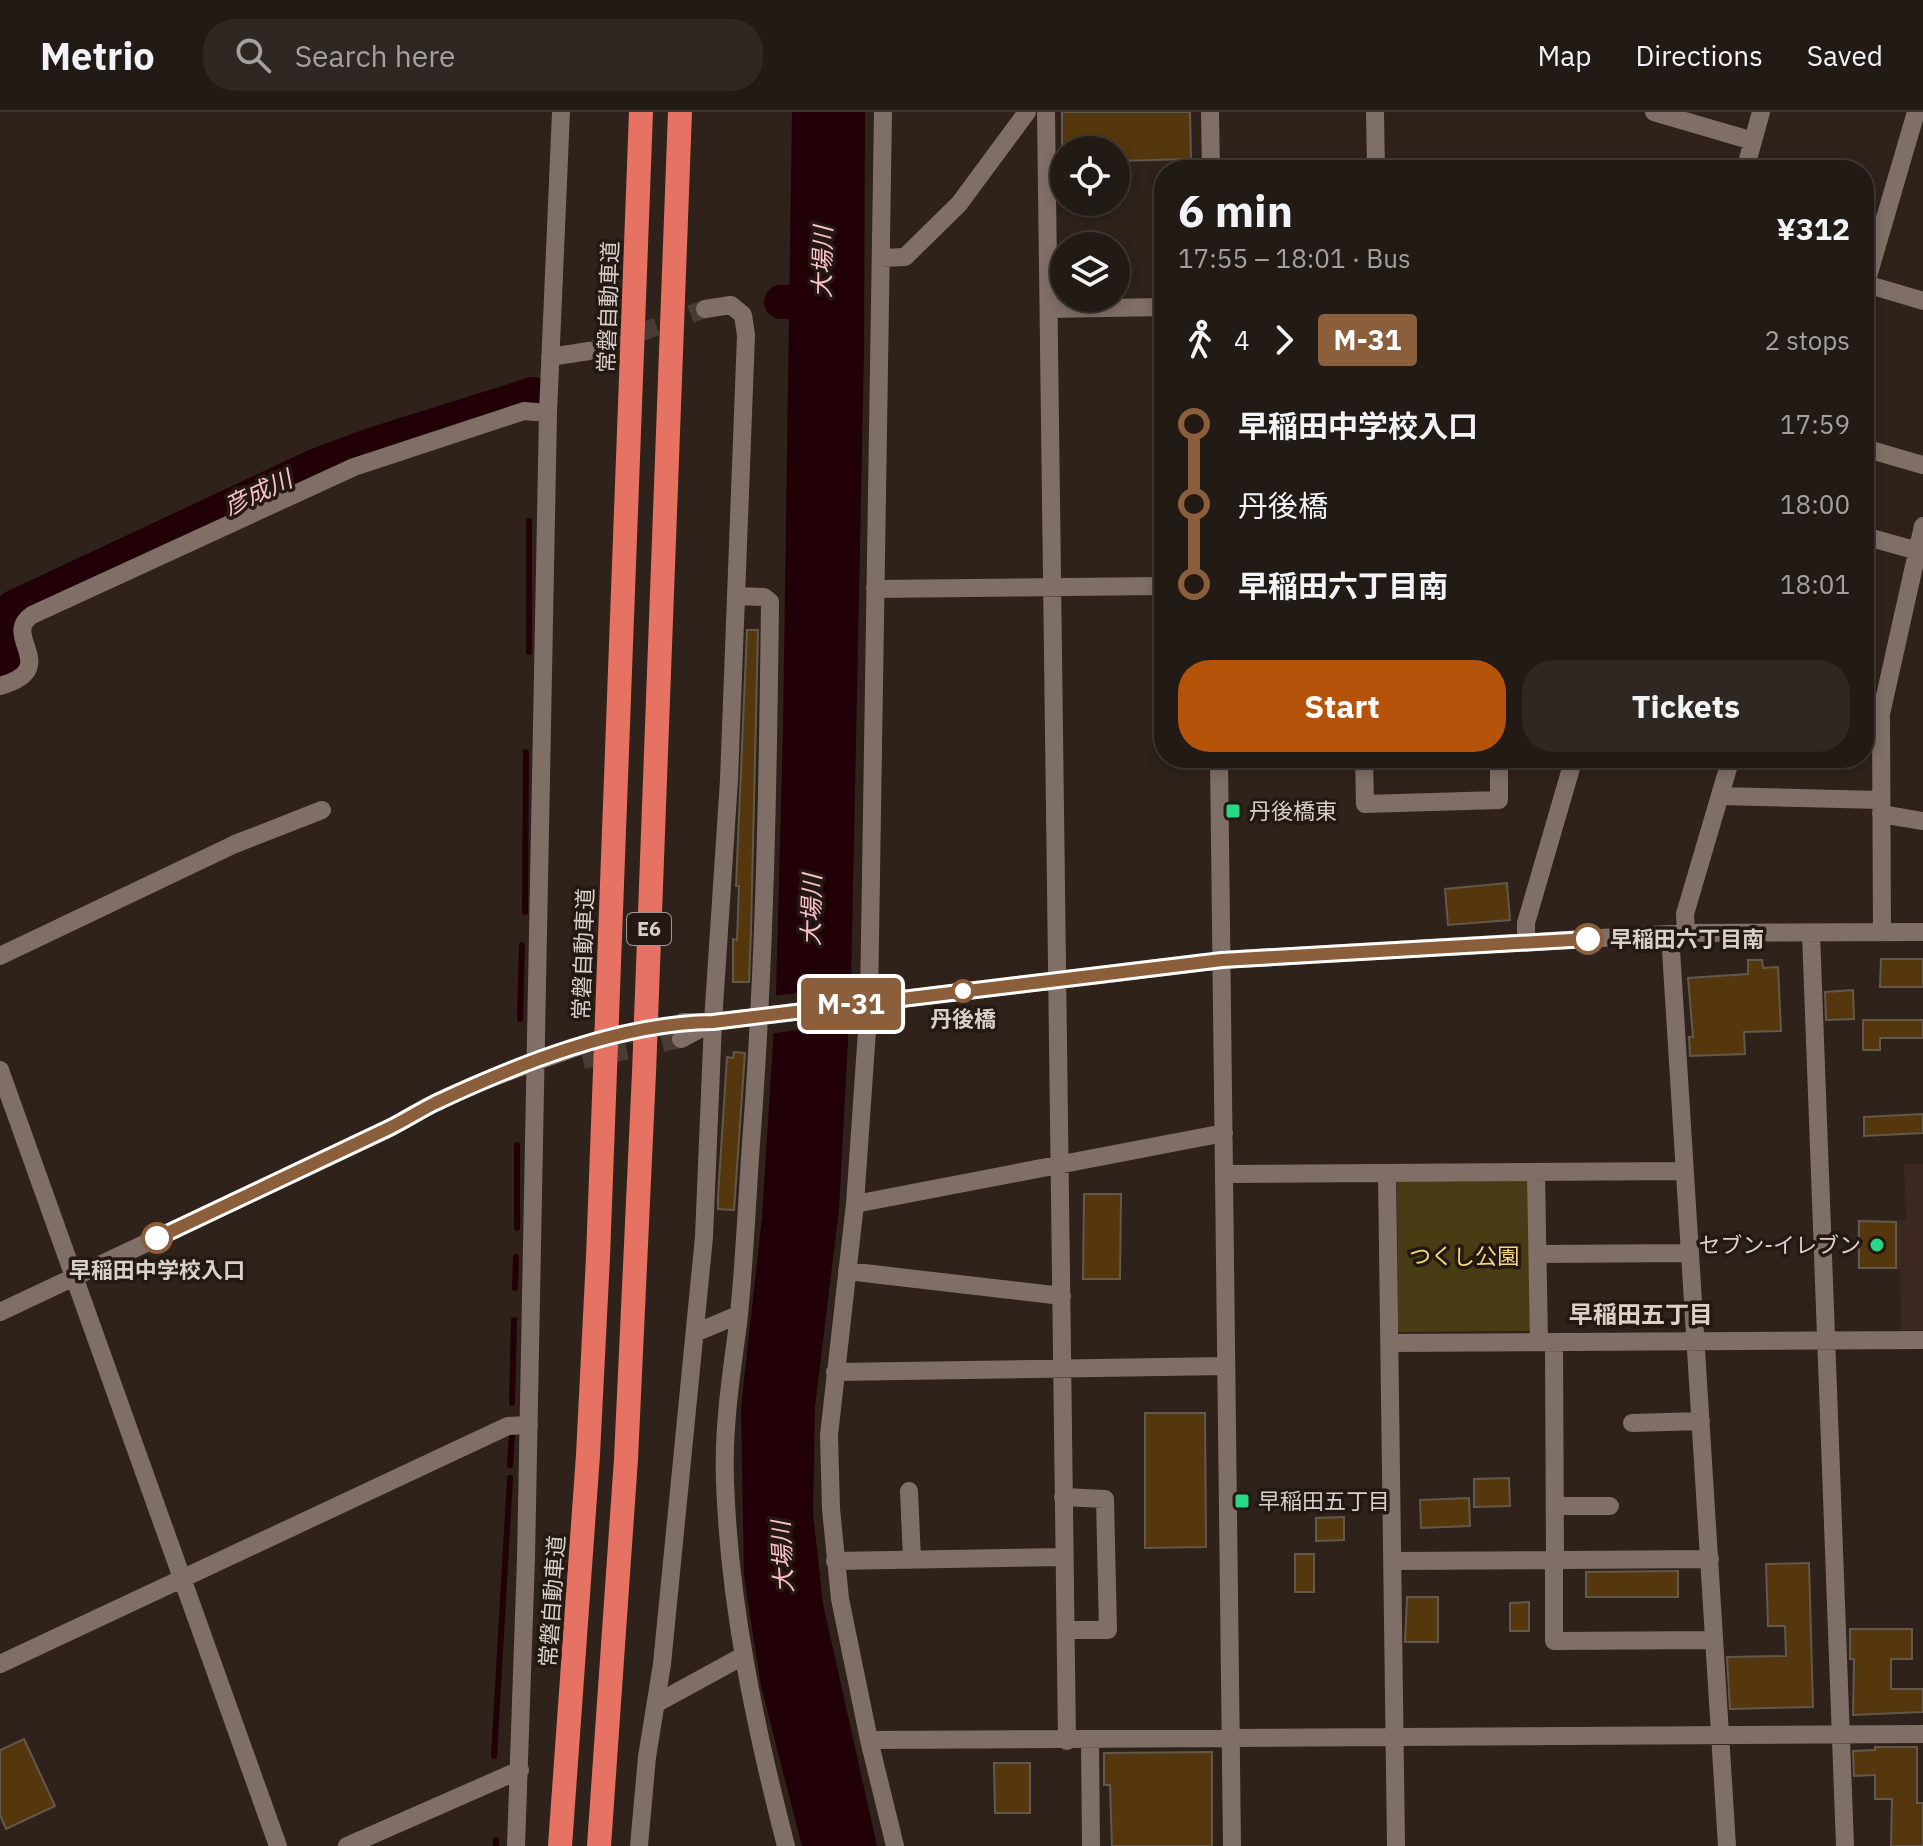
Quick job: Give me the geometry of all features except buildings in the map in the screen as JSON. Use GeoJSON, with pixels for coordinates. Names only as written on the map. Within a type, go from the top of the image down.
{"type":"FeatureCollection","features":[{"type":"Feature","properties":{"kind":"highway","name":"常磐自動車道"},"geometry":{"type":"LineString","coordinates":[[560,1846],[584,1516],[598,1257],[641,112]]}},
{"type":"Feature","properties":{"kind":"highway","name":"E6"},"geometry":{"type":"LineString","coordinates":[[599,1846],[628,1428],[680,112]]}},
{"type":"Feature","properties":{"kind":"street"},"geometry":{"type":"LineString","coordinates":[[516,1846],[529,1425],[548,413],[561,112]]}},
{"type":"Feature","properties":{"kind":"street"},"geometry":{"type":"LineString","coordinates":[[883,112],[864,1002],[855,1204],[829,1435],[835,1561],[869,1740],[895,1846]]}},
{"type":"Feature","properties":{"kind":"street"},"geometry":{"type":"LineString","coordinates":[[881,258],[905,257],[959,204],[1027,112]]}},
{"type":"Feature","properties":{"kind":"street"},"geometry":{"type":"LineString","coordinates":[[1046,112],[1050,309]]}},
{"type":"Feature","properties":{"kind":"street"},"geometry":{"type":"LineString","coordinates":[[1210,112],[1211,160]]}},
{"type":"Feature","properties":{"kind":"street"},"geometry":{"type":"LineString","coordinates":[[1375,112],[1377,160]]}},
{"type":"Feature","properties":{"kind":"street"},"geometry":{"type":"LineString","coordinates":[[1654,112],[1753,141]]}},
{"type":"Feature","properties":{"kind":"street"},"geometry":{"type":"LineString","coordinates":[[1748,160],[1761,112]]}},
{"type":"Feature","properties":{"kind":"street"},"geometry":{"type":"LineString","coordinates":[[1874,256],[1916,112]]}},
{"type":"Feature","properties":{"kind":"street"},"geometry":{"type":"LineString","coordinates":[[1874,288],[1921,295]]}},
{"type":"Feature","properties":{"kind":"street"},"geometry":{"type":"LineString","coordinates":[[639,1846],[647,1757],[657,1703],[704,1237],[713,1022],[729,780],[746,335],[743,315],[731,305],[705,309]]}},
{"type":"Feature","properties":{"kind":"street"},"geometry":{"type":"LineString","coordinates":[[1130,308],[1154,307]]}},
{"type":"Feature","properties":{"kind":"street"},"geometry":{"type":"LineString","coordinates":[[1050,312],[1067,1741]]}},
{"type":"Feature","properties":{"kind":"street"},"geometry":{"type":"LineString","coordinates":[[550,357],[589,351]]}},
{"type":"Feature","properties":{"kind":"street"},"geometry":{"type":"LineString","coordinates":[[0,686],[18,681],[24,675],[26,656],[19,626],[21,621],[32,615],[354,467],[524,411],[548,413]]}},
{"type":"Feature","properties":{"kind":"street"},"geometry":{"type":"LineString","coordinates":[[1874,451],[1923,465]]}},
{"type":"Feature","properties":{"kind":"street"},"geometry":{"type":"LineString","coordinates":[[1882,932],[1881,714],[1923,526]]}},
{"type":"Feature","properties":{"kind":"street"},"geometry":{"type":"LineString","coordinates":[[1874,539],[1918,551]]}},
{"type":"Feature","properties":{"kind":"street"},"geometry":{"type":"LineString","coordinates":[[875,589],[1154,586]]}},
{"type":"Feature","properties":{"kind":"street"},"geometry":{"type":"LineString","coordinates":[[736,596],[764,597],[770,602],[762,1015],[730,1380],[725,1479],[743,1656],[786,1846]]}},
{"type":"Feature","properties":{"kind":"street"},"geometry":{"type":"LineString","coordinates":[[1219,768],[1232,1846]]}},
{"type":"Feature","properties":{"kind":"street"},"geometry":{"type":"LineString","coordinates":[[1364,768],[1365,804],[1499,800],[1499,768]]}},
{"type":"Feature","properties":{"kind":"street"},"geometry":{"type":"LineString","coordinates":[[1526,943],[1526,923],[1571,768]]}},
{"type":"Feature","properties":{"kind":"street"},"geometry":{"type":"LineString","coordinates":[[1727,1846],[1685,1171],[1678,933],[1728,768]]}},
{"type":"Feature","properties":{"kind":"street"},"geometry":{"type":"LineString","coordinates":[[1720,796],[1880,807],[1923,821]]}},
{"type":"Feature","properties":{"kind":"street"},"geometry":{"type":"LineString","coordinates":[[0,956],[235,844],[322,810]]}},
{"type":"Feature","properties":{"kind":"street"},"geometry":{"type":"LineString","coordinates":[[682,1030],[762,1015],[1222,960],[1678,933],[1923,932]]}},
{"type":"Feature","properties":{"kind":"street"},"geometry":{"type":"LineString","coordinates":[[1811,933],[1845,1846]]}},
{"type":"Feature","properties":{"kind":"street"},"geometry":{"type":"LineString","coordinates":[[0,1312],[377,1134],[438,1101],[515,1068],[584,1052]]}},
{"type":"Feature","properties":{"kind":"street"},"geometry":{"type":"LineString","coordinates":[[0,1070],[278,1846]]}},
{"type":"Feature","properties":{"kind":"street"},"geometry":{"type":"LineString","coordinates":[[855,1204],[1224,1133]]}},
{"type":"Feature","properties":{"kind":"street"},"geometry":{"type":"LineString","coordinates":[[1224,1174],[1685,1171]]}},
{"type":"Feature","properties":{"kind":"street"},"geometry":{"type":"LineString","coordinates":[[1387,1173],[1396,1846]]}},
{"type":"Feature","properties":{"kind":"street"},"geometry":{"type":"LineString","coordinates":[[1536,1173],[1538,1254],[1555,1506],[1554,1641],[1714,1640]]}},
{"type":"Feature","properties":{"kind":"street"},"geometry":{"type":"LineString","coordinates":[[1538,1254],[1690,1253]]}},
{"type":"Feature","properties":{"kind":"street"},"geometry":{"type":"LineString","coordinates":[[847,1271],[1062,1296]]}},
{"type":"Feature","properties":{"kind":"street"},"geometry":{"type":"LineString","coordinates":[[695,1333],[738,1315]]}},
{"type":"Feature","properties":{"kind":"street"},"geometry":{"type":"LineString","coordinates":[[1391,1343],[1923,1340]]}},
{"type":"Feature","properties":{"kind":"street"},"geometry":{"type":"LineString","coordinates":[[835,1372],[1226,1366]]}},
{"type":"Feature","properties":{"kind":"street"},"geometry":{"type":"LineString","coordinates":[[1632,1423],[1701,1421]]}},
{"type":"Feature","properties":{"kind":"street"},"geometry":{"type":"LineString","coordinates":[[0,1664],[508,1426],[529,1425]]}},
{"type":"Feature","properties":{"kind":"street"},"geometry":{"type":"LineString","coordinates":[[909,1491],[912,1559]]}},
{"type":"Feature","properties":{"kind":"street"},"geometry":{"type":"LineString","coordinates":[[1063,1497],[1105,1499],[1106,1528],[1108,1630],[1066,1630]]}},
{"type":"Feature","properties":{"kind":"street"},"geometry":{"type":"LineString","coordinates":[[1555,1506],[1610,1506]]}},
{"type":"Feature","properties":{"kind":"street"},"geometry":{"type":"LineString","coordinates":[[835,1561],[1064,1557]]}},
{"type":"Feature","properties":{"kind":"street"},"geometry":{"type":"LineString","coordinates":[[1393,1561],[1710,1559]]}},
{"type":"Feature","properties":{"kind":"street"},"geometry":{"type":"LineString","coordinates":[[657,1703],[743,1656]]}},
{"type":"Feature","properties":{"kind":"street"},"geometry":{"type":"LineString","coordinates":[[869,1740],[1923,1734]]}},
{"type":"Feature","properties":{"kind":"street"},"geometry":{"type":"LineString","coordinates":[[1090,1741],[1091,1846]]}},
{"type":"Feature","properties":{"kind":"street"},"geometry":{"type":"LineString","coordinates":[[347,1846],[520,1770]]}},
{"type":"Feature","properties":{"kind":"shaded area"},"geometry":{"type":"Polygon","coordinates":[[[1904,1164],[1923,1164],[1923,1330],[1901,1330],[1900,1269],[1857,1268],[1857,1219],[1906,1221],[1904,1164]]]}},
{"type":"Feature","properties":{"kind":"green space","name":"つくし公園"},"geometry":{"type":"Polygon","coordinates":[[[1397,1181],[1529,1181],[1531,1331],[1398,1332],[1397,1181]]]}},
{"type":"Feature","properties":{"kind":"water","name":"大場川"},"geometry":{"type":"Polygon","coordinates":[[[792,112],[865,112],[864,352],[851,984],[839,1209],[815,1407],[813,1513],[823,1604],[877,1846],[802,1846],[761,1686],[744,1576],[741,1408],[762,1217],[776,996],[792,112]]]}},
{"type":"Feature","properties":{"kind":"pier"},"geometry":{"type":"Polygon","coordinates":[[[855,986],[853,1022],[769,1034],[772,996],[855,986]]]}},
{"type":"Feature","properties":{"kind":"waterway","name":"彦成川"},"geometry":{"type":"LineString","coordinates":[[781,302],[826,302]]}},
{"type":"Feature","properties":{"kind":"waterway","name":"彦成川"},"geometry":{"type":"LineString","coordinates":[[0,625],[5,614],[14,607],[317,465],[533,394]]}},
{"type":"Feature","properties":{"kind":"waterway"},"geometry":{"type":"LineString","coordinates":[[529,521],[529,652]]}},
{"type":"Feature","properties":{"kind":"waterway","name":"彦成川"},"geometry":{"type":"LineString","coordinates":[[0,638],[6,658],[5,666],[0,670]]}},
{"type":"Feature","properties":{"kind":"waterway"},"geometry":{"type":"LineString","coordinates":[[525,912],[526,752]]}},
{"type":"Feature","properties":{"kind":"waterway"},"geometry":{"type":"LineString","coordinates":[[520,1019],[522,945]]}},
{"type":"Feature","properties":{"kind":"waterway"},"geometry":{"type":"LineString","coordinates":[[517,1145],[517,1228]]}},
{"type":"Feature","properties":{"kind":"waterway"},"geometry":{"type":"LineString","coordinates":[[515,1288],[516,1257]]}},
{"type":"Feature","properties":{"kind":"waterway"},"geometry":{"type":"LineString","coordinates":[[512,1403],[514,1320]]}},
{"type":"Feature","properties":{"kind":"waterway"},"geometry":{"type":"LineString","coordinates":[[510,1465],[512,1435]]}},
{"type":"Feature","properties":{"kind":"waterway"},"geometry":{"type":"LineString","coordinates":[[494,1756],[510,1478]]}},
{"type":"Feature","properties":{"kind":"waterway"},"geometry":{"type":"LineString","coordinates":[[496,1840],[496,1846]]}},
{"type":"Feature","properties":{"kind":"tunnel"},"geometry":{"type":"LineString","coordinates":[[589,351],[705,309]]}},
{"type":"Feature","properties":{"kind":"tunnel"},"geometry":{"type":"LineString","coordinates":[[596,1041],[683,1022]]}},
{"type":"Feature","properties":{"kind":"tunnel"},"geometry":{"type":"LineString","coordinates":[[583,1060],[681,1039]]}},
{"type":"Feature","properties":{"kind":"bus line","name":"M-31"},"geometry":{"type":"LineString","coordinates":[[157,1238],[392,1127],[438,1101],[515,1068],[585,1044],[683,1022],[713,1022],[1222,960],[1588,939]]}},
{"type":"Feature","properties":{"kind":"place","name":"丹後橋東"},"geometry":{"type":"Point","coordinates":[1233,811]}},
{"type":"Feature","properties":{"kind":"place","name":"早稲田六丁目南"},"geometry":{"type":"Point","coordinates":[1588,939]}},
{"type":"Feature","properties":{"kind":"place","name":"丹後橋"},"geometry":{"type":"Point","coordinates":[963,991]}},
{"type":"Feature","properties":{"kind":"place","name":"早稲田中学校入口"},"geometry":{"type":"Point","coordinates":[157,1238]}},
{"type":"Feature","properties":{"kind":"place","name":"セブン-イレブン"},"geometry":{"type":"Point","coordinates":[1877,1245]}},
{"type":"Feature","properties":{"kind":"place","name":"早稲田五丁目"},"geometry":{"type":"Point","coordinates":[1242,1501]}},
{"type":"Feature","properties":{"kind":"district","name":"早稲田五丁目"},"geometry":{"type":"Point","coordinates":[1641,1315]}}]}
